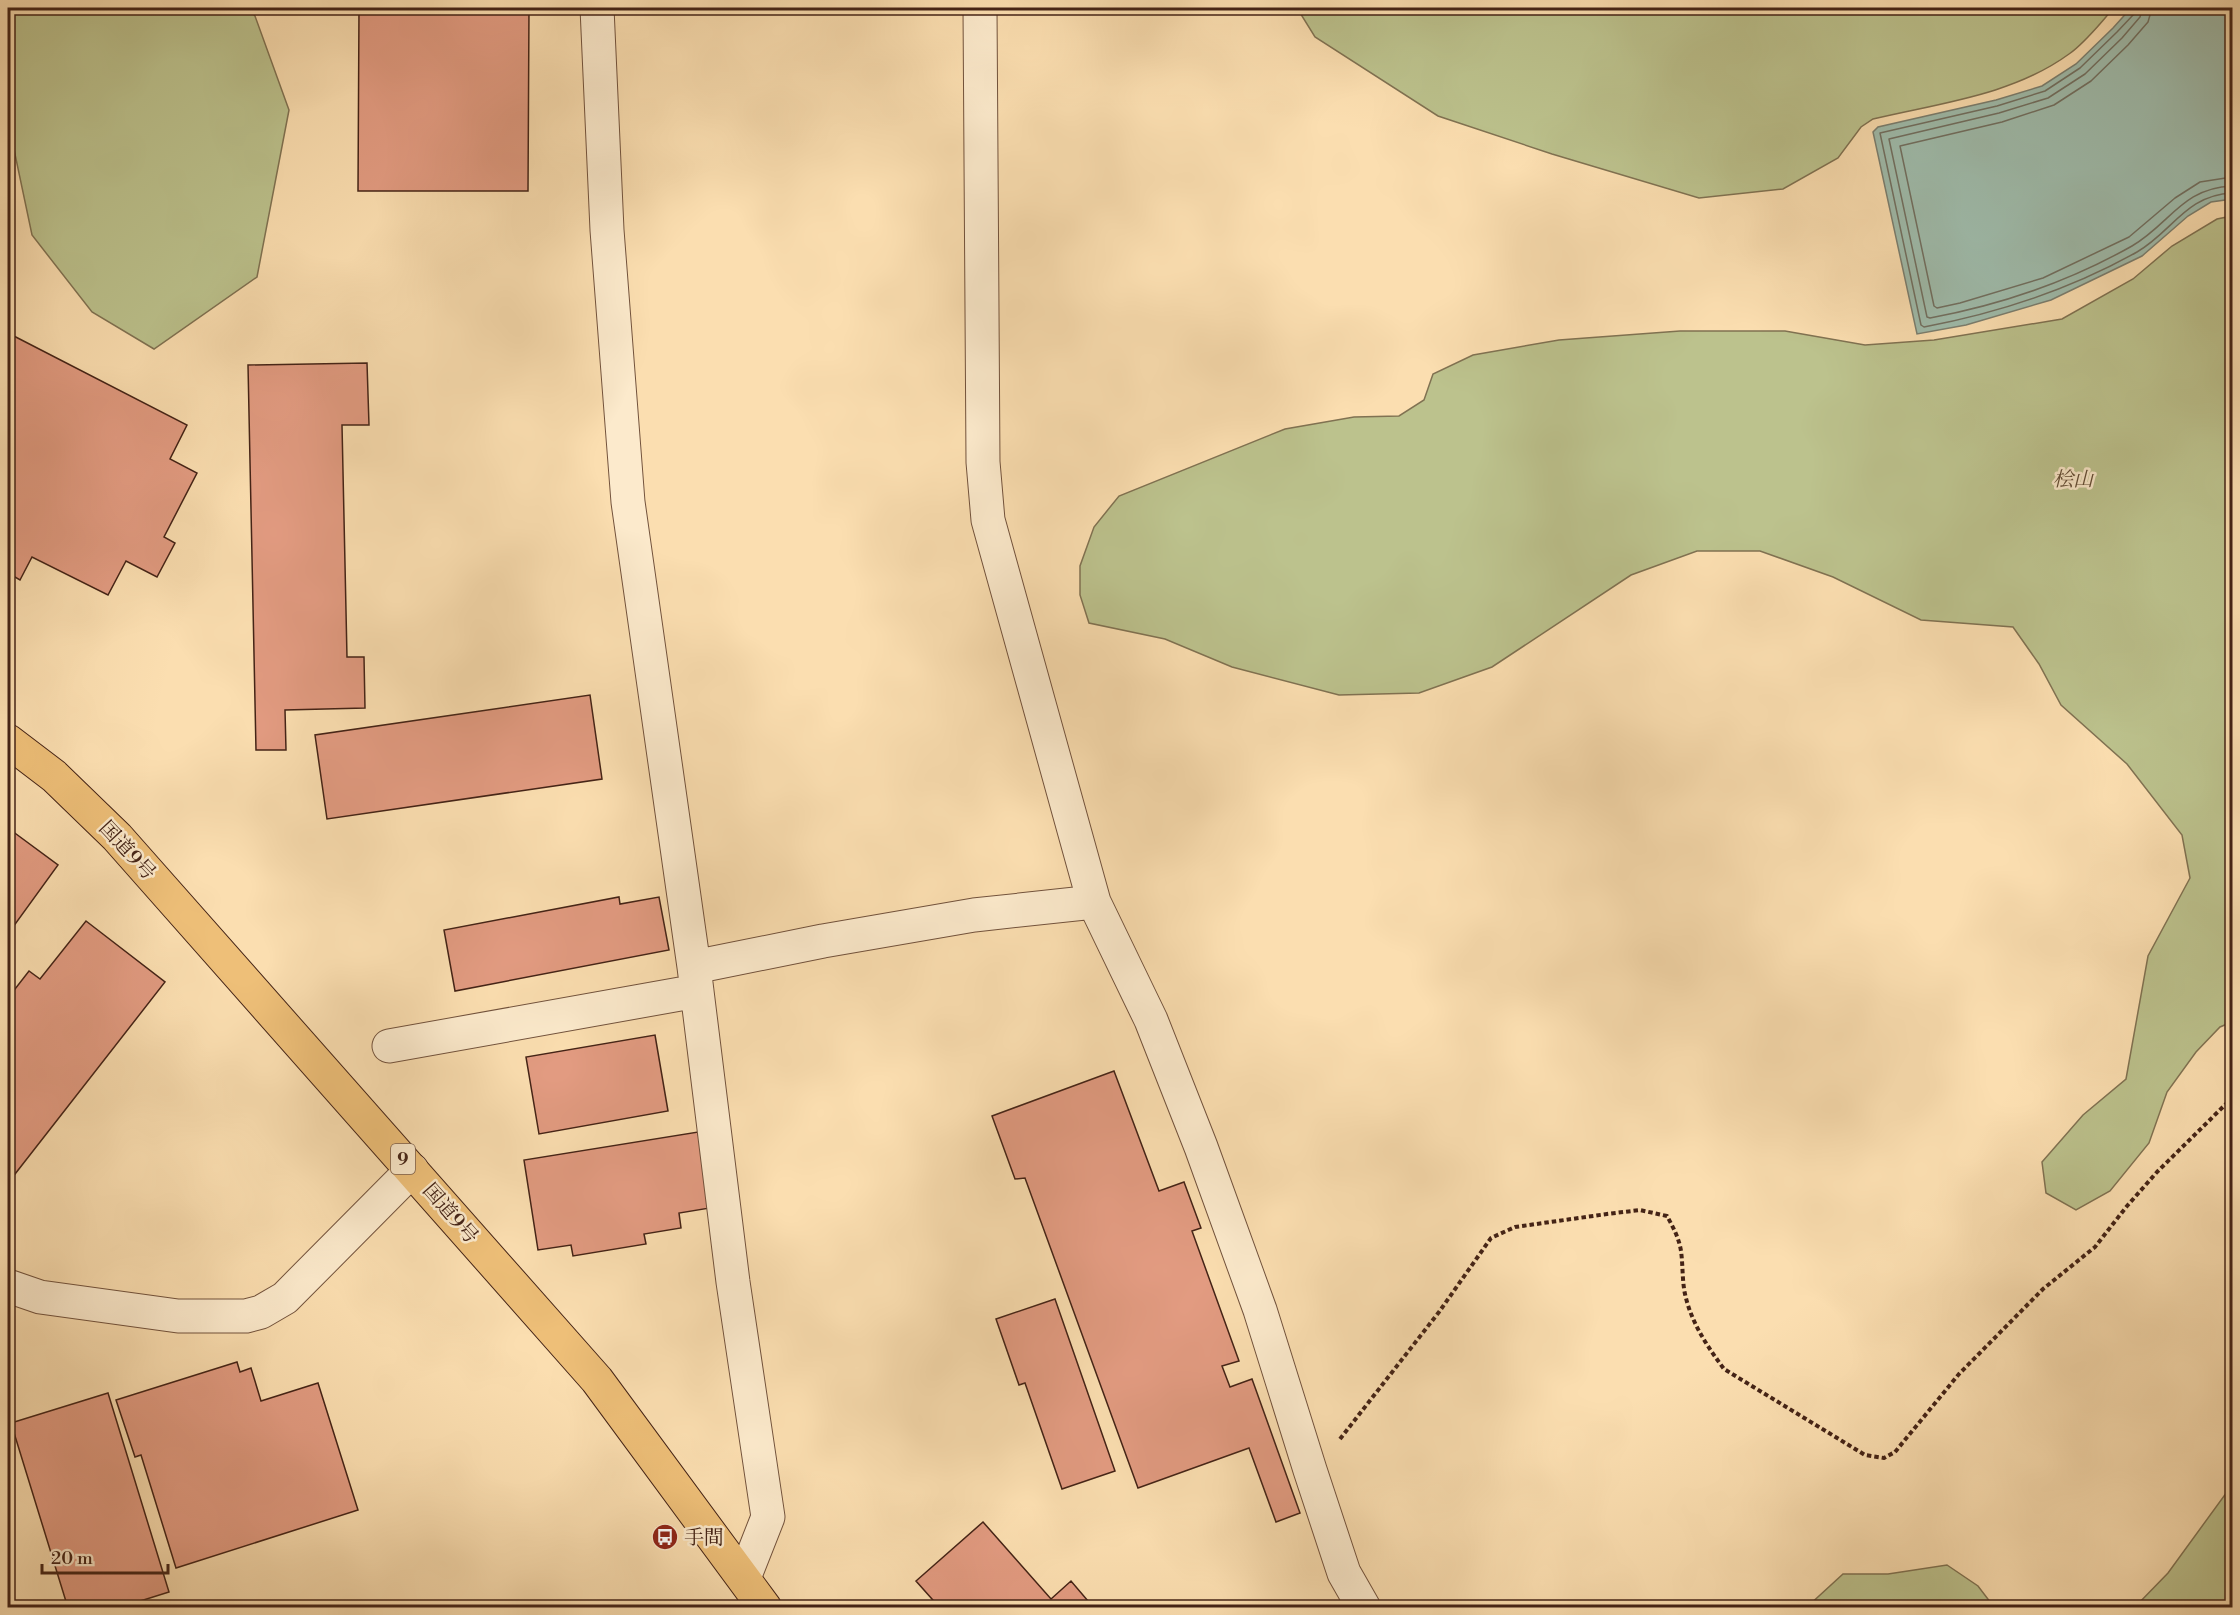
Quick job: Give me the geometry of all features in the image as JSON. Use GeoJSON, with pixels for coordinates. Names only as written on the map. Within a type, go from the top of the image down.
{"type":"FeatureCollection","features":[{"type":"Feature","properties":{"kind":"highway","name":"国道9号"},"geometry":{"type":"LineString","coordinates":[[8,741],[54,776],[117,837],[597,1380],[765,1608]]}},
{"type":"Feature","properties":{"kind":"street"},"geometry":{"type":"LineString","coordinates":[[597,8],[608,230],[628,502],[696,979],[733,1282],[768,1517],[744,1578]]}},
{"type":"Feature","properties":{"kind":"street"},"geometry":{"type":"LineString","coordinates":[[980,8],[983,462],[988,520],[1094,902],[1151,1020],[1201,1147],[1260,1310],[1344,1573],[1364,1608]]}},
{"type":"Feature","properties":{"kind":"street"},"geometry":{"type":"LineString","coordinates":[[389,1046],[696,979],[822,941],[974,915],[1094,902]]}},
{"type":"Feature","properties":{"kind":"street"},"geometry":{"type":"LineString","coordinates":[[8,1286],[40,1297],[178,1316],[246,1316],[261,1312],[285,1298],[412,1170]]}},
{"type":"Feature","properties":{"kind":"path"},"geometry":{"type":"LineString","coordinates":[[1306,1458],[1343,1437],[1439,1312],[1491,1238],[1515,1227],[1640,1210],[1667,1216],[1677,1234],[1681,1250],[1685,1293],[1693,1320],[1709,1349],[1724,1369],[1865,1455],[1884,1458],[1895,1452],[1959,1374],[2043,1289],[2095,1247],[2157,1172],[2232,1098]]}},
{"type":"Feature","properties":{"kind":"green space"},"geometry":{"type":"Polygon","coordinates":[[[8,8],[249,8],[255,16],[289,110],[257,277],[154,349],[92,312],[32,235],[8,121],[8,8]]]}},
{"type":"Feature","properties":{"kind":"green space"},"geometry":{"type":"Polygon","coordinates":[[[1297,8],[2114,8],[2069,54],[2024,79],[1975,96],[1873,119],[1861,127],[1838,158],[1783,189],[1699,198],[1552,154],[1438,116],[1315,37],[1297,8]]]}},
{"type":"Feature","properties":{"kind":"green space","name":"桧山"},"geometry":{"type":"Polygon","coordinates":[[[2232,216],[2232,1022],[2220,1027],[2196,1052],[2167,1092],[2149,1143],[2110,1191],[2076,1210],[2046,1193],[2042,1162],[2083,1115],[2126,1079],[2148,956],[2190,878],[2182,835],[2127,764],[2061,705],[2039,664],[2013,627],[1921,620],[1833,577],[1760,551],[1697,551],[1631,575],[1492,667],[1419,693],[1339,695],[1232,667],[1165,639],[1089,623],[1080,595],[1080,566],[1094,527],[1119,496],[1285,429],[1354,417],[1399,416],[1424,400],[1433,374],[1473,355],[1559,340],[1680,331],[1785,331],[1865,345],[1934,340],[2062,319],[2133,279],[2172,246],[2217,219],[2232,216]]]}},
{"type":"Feature","properties":{"kind":"green space"},"geometry":{"type":"Polygon","coordinates":[[[2232,1485],[2232,1607],[2135,1607],[2168,1573],[2232,1485]]]}},
{"type":"Feature","properties":{"kind":"green space"},"geometry":{"type":"Polygon","coordinates":[[[1947,1565],[1978,1586],[1994,1607],[1807,1607],[1843,1574],[1888,1574],[1947,1565]]]}},
{"type":"Feature","properties":{"kind":"water"},"geometry":{"type":"Polygon","coordinates":[[[2131,8],[2232,8],[2232,199],[2211,202],[2188,216],[2142,256],[2051,300],[1966,325],[1917,334],[1873,132],[1878,127],[1996,100],[2042,86],[2076,64],[2131,8]]]}},
{"type":"Feature","properties":{"kind":"building"},"geometry":{"type":"Polygon","coordinates":[[[359,8],[529,8],[528,191],[358,191],[359,8]]]}},
{"type":"Feature","properties":{"kind":"building"},"geometry":{"type":"Polygon","coordinates":[[[8,333],[187,425],[170,459],[197,473],[164,537],[175,543],[157,577],[126,561],[108,595],[32,557],[20,580],[8,573],[8,333]]]}},
{"type":"Feature","properties":{"kind":"building"},"geometry":{"type":"Polygon","coordinates":[[[367,363],[369,425],[342,425],[347,657],[364,657],[365,708],[285,710],[286,750],[256,750],[248,365],[367,363]]]}},
{"type":"Feature","properties":{"kind":"building"},"geometry":{"type":"Polygon","coordinates":[[[590,695],[602,779],[327,819],[315,735],[590,695]]]}},
{"type":"Feature","properties":{"kind":"building"},"geometry":{"type":"Polygon","coordinates":[[[8,828],[58,865],[8,934],[8,828]]]}},
{"type":"Feature","properties":{"kind":"building"},"geometry":{"type":"Polygon","coordinates":[[[619,897],[620,904],[659,897],[669,950],[455,991],[444,930],[619,897]]]}},
{"type":"Feature","properties":{"kind":"building"},"geometry":{"type":"Polygon","coordinates":[[[86,921],[165,982],[8,1183],[8,1021],[11,1016],[8,1013],[8,998],[29,971],[40,979],[86,921]]]}},
{"type":"Feature","properties":{"kind":"building"},"geometry":{"type":"Polygon","coordinates":[[[655,1035],[668,1111],[539,1134],[526,1057],[655,1035]]]}},
{"type":"Feature","properties":{"kind":"building"},"geometry":{"type":"Polygon","coordinates":[[[1114,1071],[1159,1191],[1184,1182],[1201,1228],[1192,1231],[1239,1361],[1222,1366],[1230,1387],[1252,1379],[1300,1513],[1276,1522],[1249,1448],[1138,1488],[1025,1178],[1015,1179],[992,1116],[1114,1071]]]}},
{"type":"Feature","properties":{"kind":"building"},"geometry":{"type":"Polygon","coordinates":[[[698,1132],[710,1208],[679,1213],[681,1228],[644,1234],[646,1244],[573,1256],[571,1245],[538,1250],[524,1160],[698,1132]]]}},
{"type":"Feature","properties":{"kind":"building"},"geometry":{"type":"Polygon","coordinates":[[[1055,1299],[1115,1471],[1062,1489],[1025,1383],[1019,1385],[996,1319],[1055,1299]]]}},
{"type":"Feature","properties":{"kind":"building"},"geometry":{"type":"Polygon","coordinates":[[[237,1362],[240,1372],[251,1368],[261,1401],[318,1383],[358,1510],[176,1568],[141,1455],[135,1457],[116,1400],[237,1362]]]}},
{"type":"Feature","properties":{"kind":"building"},"geometry":{"type":"Polygon","coordinates":[[[108,1393],[169,1592],[118,1608],[68,1608],[11,1423],[108,1393]]]}},
{"type":"Feature","properties":{"kind":"building"},"geometry":{"type":"Polygon","coordinates":[[[983,1522],[1051,1599],[1071,1581],[1094,1608],[940,1608],[916,1581],[983,1522]]]}},
{"type":"Feature","properties":{"kind":"place","name":"手間"},"geometry":{"type":"Point","coordinates":[665,1537]}}]}
